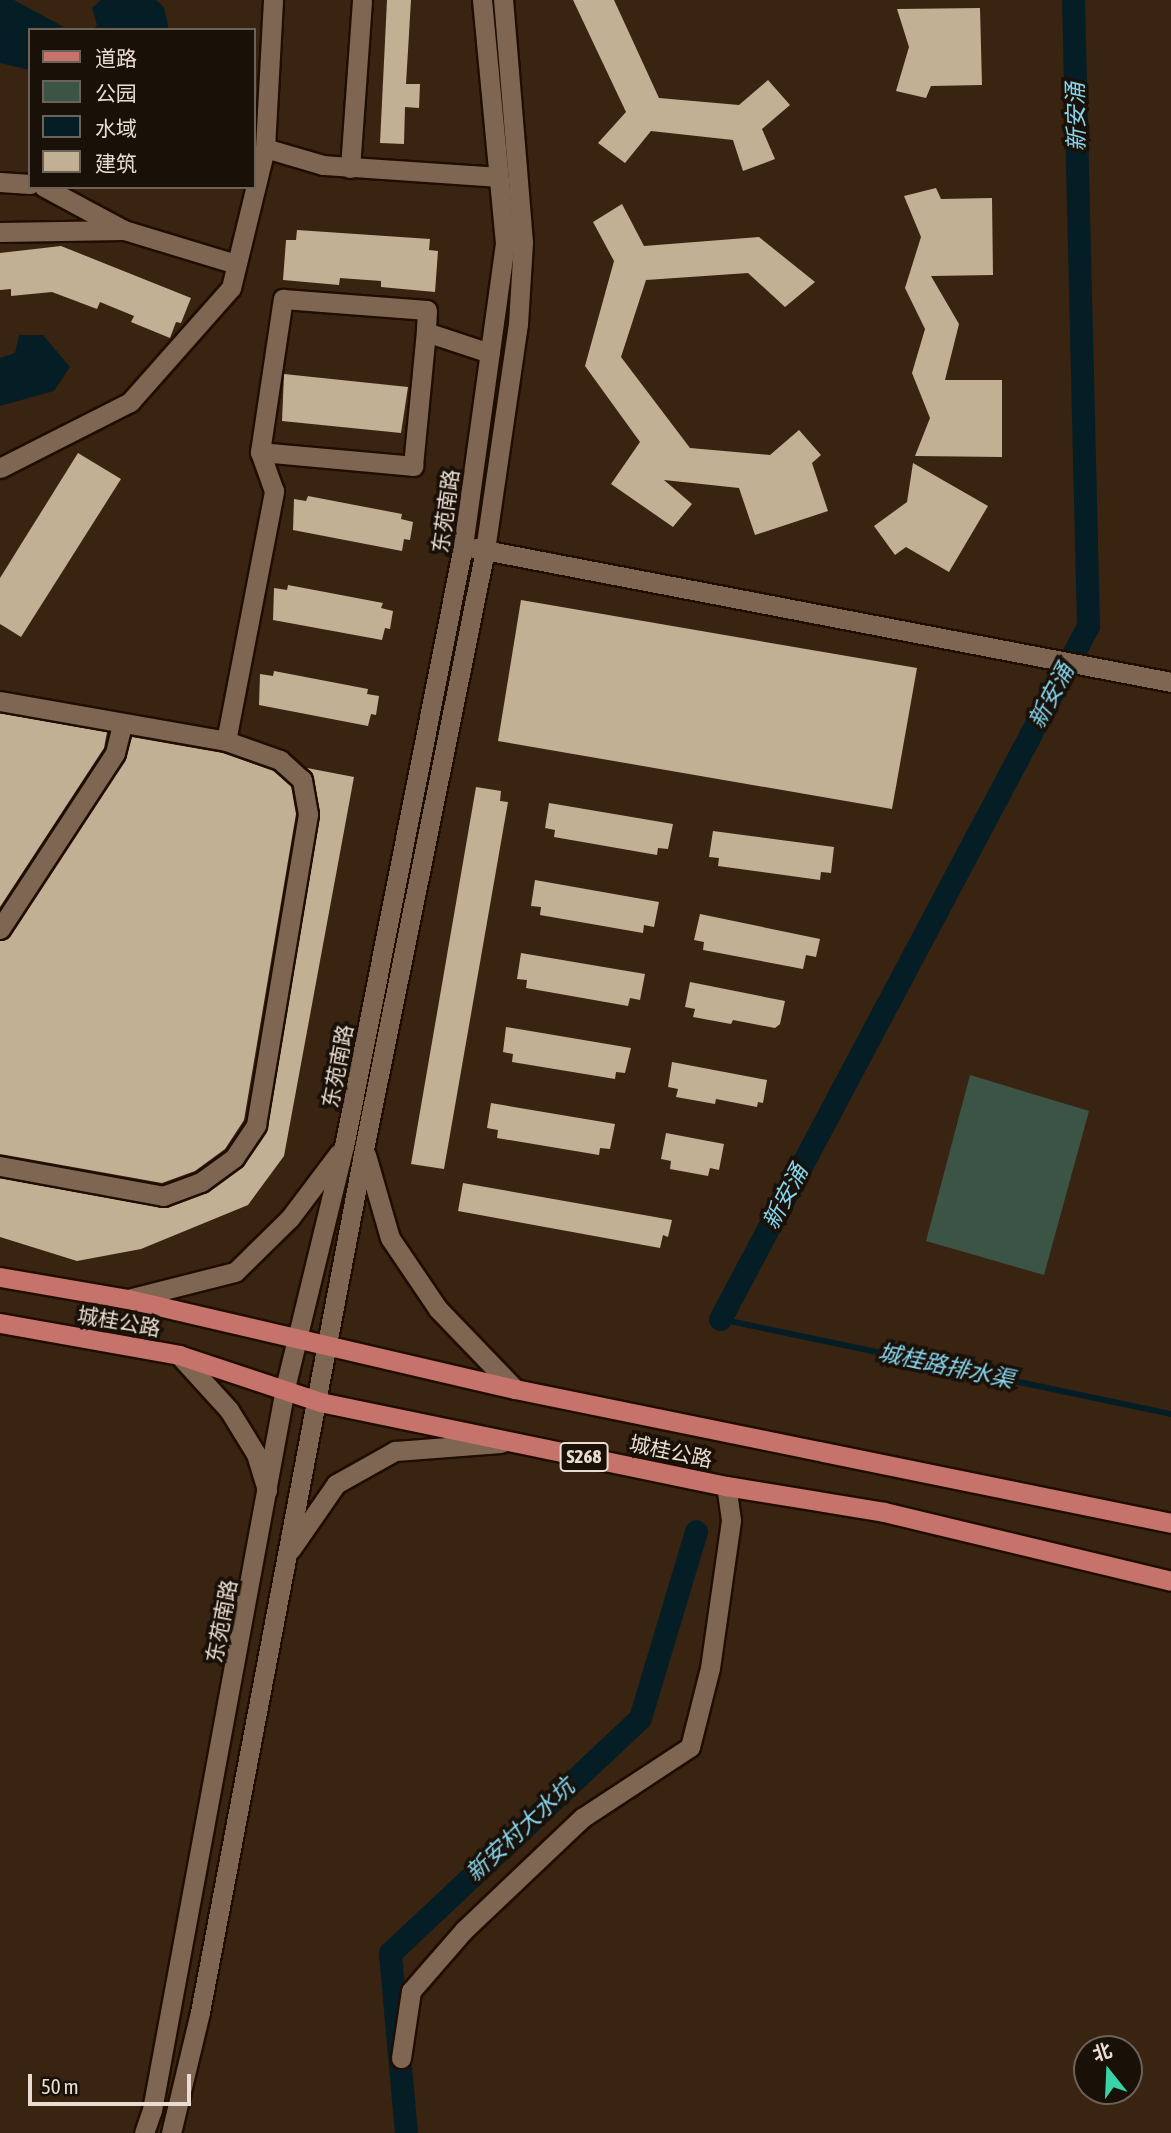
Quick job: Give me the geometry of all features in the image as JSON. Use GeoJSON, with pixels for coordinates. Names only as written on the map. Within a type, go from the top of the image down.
{"type":"FeatureCollection","features":[{"type":"Feature","properties":{"kind":"main road","name":"城桂公路"},"geometry":{"type":"LineString","coordinates":[[0,1277],[128,1300],[296,1341],[330,1345],[515,1389],[1171,1523]]}},
{"type":"Feature","properties":{"kind":"main road","name":"城桂公路"},"geometry":{"type":"LineString","coordinates":[[0,1323],[179,1355],[285,1388],[320,1402],[726,1486],[884,1511],[1171,1581]]}},
{"type":"Feature","properties":{"kind":"street"},"geometry":{"type":"LineString","coordinates":[[256,184],[265,148],[273,0]]}},
{"type":"Feature","properties":{"kind":"street"},"geometry":{"type":"LineString","coordinates":[[351,168],[362,0]]}},
{"type":"Feature","properties":{"kind":"street","name":"东苑南路"},"geometry":{"type":"LineString","coordinates":[[144,2133],[268,1493],[285,1388],[344,1146],[463,546],[505,243],[482,0]]}},
{"type":"Feature","properties":{"kind":"street","name":"东苑南路"},"geometry":{"type":"LineString","coordinates":[[171,2133],[200,2012],[287,1556],[320,1402],[364,1149],[485,550],[518,324],[523,242],[503,0]]}},
{"type":"Feature","properties":{"kind":"street"},"geometry":{"type":"LineString","coordinates":[[265,148],[351,168],[498,177]]}},
{"type":"Feature","properties":{"kind":"street"},"geometry":{"type":"LineString","coordinates":[[0,182],[28,184]]}},
{"type":"Feature","properties":{"kind":"street"},"geometry":{"type":"LineString","coordinates":[[48,189],[124,230],[236,264]]}},
{"type":"Feature","properties":{"kind":"street"},"geometry":{"type":"LineString","coordinates":[[0,468],[130,402],[231,288],[255,189]]}},
{"type":"Feature","properties":{"kind":"street"},"geometry":{"type":"LineString","coordinates":[[0,232],[124,230]]}},
{"type":"Feature","properties":{"kind":"street"},"geometry":{"type":"LineString","coordinates":[[226,741],[275,491],[260,452],[283,299],[427,310],[413,466],[260,452]]}},
{"type":"Feature","properties":{"kind":"street"},"geometry":{"type":"LineString","coordinates":[[426,332],[490,353]]}},
{"type":"Feature","properties":{"kind":"street"},"geometry":{"type":"LineString","coordinates":[[463,546],[1171,682]]}},
{"type":"Feature","properties":{"kind":"street"},"geometry":{"type":"LineString","coordinates":[[0,701],[226,741],[280,761],[302,780],[308,814],[256,1125],[234,1158],[201,1182],[163,1195],[0,1166]]}},
{"type":"Feature","properties":{"kind":"street"},"geometry":{"type":"LineString","coordinates":[[0,929],[115,753],[122,724]]}},
{"type":"Feature","properties":{"kind":"street"},"geometry":{"type":"LineString","coordinates":[[128,1300],[235,1272],[290,1218],[344,1146]]}},
{"type":"Feature","properties":{"kind":"street"},"geometry":{"type":"LineString","coordinates":[[364,1149],[390,1237],[438,1309],[515,1389]]}},
{"type":"Feature","properties":{"kind":"street"},"geometry":{"type":"LineString","coordinates":[[179,1355],[229,1410],[256,1454],[268,1493]]}},
{"type":"Feature","properties":{"kind":"street"},"geometry":{"type":"LineString","coordinates":[[287,1556],[337,1484],[395,1451],[512,1442]]}},
{"type":"Feature","properties":{"kind":"street"},"geometry":{"type":"LineString","coordinates":[[401,2058],[411,1991],[464,1930],[582,1818],[690,1747],[710,1668],[731,1520],[726,1486]]}},
{"type":"Feature","properties":{"kind":"green space"},"geometry":{"type":"Polygon","coordinates":[[[970,1075],[1089,1111],[1044,1275],[926,1241],[970,1075]]]}},
{"type":"Feature","properties":{"kind":"water"},"geometry":{"type":"Polygon","coordinates":[[[0,0],[14,0],[64,27],[28,28],[28,70],[0,63],[0,0]]]}},
{"type":"Feature","properties":{"kind":"water"},"geometry":{"type":"Polygon","coordinates":[[[101,0],[156,0],[164,7],[169,28],[95,28],[97,25],[92,8],[101,0]]]}},
{"type":"Feature","properties":{"kind":"water"},"geometry":{"type":"Polygon","coordinates":[[[19,335],[43,335],[70,367],[54,391],[0,406],[0,358],[15,353],[19,335]]]}},
{"type":"Feature","properties":{"kind":"building"},"geometry":{"type":"Polygon","coordinates":[[[387,0],[411,0],[406,84],[420,84],[419,108],[405,107],[404,144],[380,143],[387,0]]]}},
{"type":"Feature","properties":{"kind":"building"},"geometry":{"type":"Polygon","coordinates":[[[573,0],[614,0],[659,98],[739,105],[768,80],[790,105],[762,129],[775,159],[743,171],[733,140],[651,131],[625,163],[598,143],[626,112],[573,0]]]}},
{"type":"Feature","properties":{"kind":"building"},"geometry":{"type":"Polygon","coordinates":[[[980,8],[982,85],[931,86],[926,98],[896,91],[909,47],[897,9],[980,8]]]}},
{"type":"Feature","properties":{"kind":"building"},"geometry":{"type":"Polygon","coordinates":[[[936,188],[941,199],[992,198],[993,275],[931,276],[959,324],[945,380],[1002,380],[1002,457],[915,456],[930,418],[912,373],[925,329],[905,288],[921,237],[904,196],[936,188]]]}},
{"type":"Feature","properties":{"kind":"building"},"geometry":{"type":"Polygon","coordinates":[[[622,204],[644,246],[759,237],[815,282],[785,307],[748,273],[646,280],[621,357],[690,448],[770,455],[799,430],[821,455],[812,463],[828,511],[755,535],[739,488],[664,480],[692,504],[673,527],[611,484],[640,442],[585,366],[614,261],[593,222],[622,204]]]}},
{"type":"Feature","properties":{"kind":"building"},"geometry":{"type":"Polygon","coordinates":[[[297,230],[430,239],[429,250],[438,251],[435,292],[381,287],[381,281],[340,278],[339,285],[283,280],[286,240],[296,240],[297,230]]]}},
{"type":"Feature","properties":{"kind":"building"},"geometry":{"type":"Polygon","coordinates":[[[61,246],[191,298],[181,323],[176,322],[170,338],[131,322],[134,316],[100,302],[97,309],[52,292],[11,296],[11,289],[0,290],[0,253],[61,246]]]}},
{"type":"Feature","properties":{"kind":"building"},"geometry":{"type":"Polygon","coordinates":[[[284,374],[408,387],[401,433],[282,421],[284,374]]]}},
{"type":"Feature","properties":{"kind":"building"},"geometry":{"type":"Polygon","coordinates":[[[78,453],[121,479],[21,637],[0,624],[0,578],[78,453]]]}},
{"type":"Feature","properties":{"kind":"building"},"geometry":{"type":"Polygon","coordinates":[[[913,463],[988,506],[949,572],[906,547],[895,555],[874,526],[907,502],[913,463]]]}},
{"type":"Feature","properties":{"kind":"building"},"geometry":{"type":"Polygon","coordinates":[[[308,496],[402,514],[401,519],[413,522],[410,540],[404,539],[402,551],[293,530],[294,499],[306,501],[308,496]]]}},
{"type":"Feature","properties":{"kind":"building"},"geometry":{"type":"Polygon","coordinates":[[[288,585],[383,603],[381,608],[393,611],[390,629],[385,628],[382,640],[273,620],[274,588],[287,590],[288,585]]]}},
{"type":"Feature","properties":{"kind":"building"},"geometry":{"type":"Polygon","coordinates":[[[521,600],[917,668],[892,809],[498,741],[521,600]]]}},
{"type":"Feature","properties":{"kind":"building"},"geometry":{"type":"Polygon","coordinates":[[[274,671],[368,689],[367,694],[379,696],[376,715],[371,714],[368,726],[259,705],[260,674],[273,676],[274,671]]]}},
{"type":"Feature","properties":{"kind":"building"},"geometry":{"type":"Polygon","coordinates":[[[0,713],[107,732],[104,748],[0,907],[0,713]]]}},
{"type":"Feature","properties":{"kind":"building"},"geometry":{"type":"Polygon","coordinates":[[[132,737],[223,753],[274,771],[291,786],[296,814],[244,1120],[225,1149],[195,1171],[162,1183],[0,1154],[0,941],[10,936],[125,760],[132,737]]]}},
{"type":"Feature","properties":{"kind":"building"},"geometry":{"type":"Polygon","coordinates":[[[307,768],[354,777],[284,1156],[248,1205],[141,1249],[77,1261],[0,1237],[0,1178],[167,1208],[206,1193],[241,1168],[266,1132],[320,816],[314,778],[307,768]]]}},
{"type":"Feature","properties":{"kind":"building"},"geometry":{"type":"Polygon","coordinates":[[[476,787],[501,791],[500,801],[508,802],[444,1169],[411,1164],[476,787]]]}},
{"type":"Feature","properties":{"kind":"building"},"geometry":{"type":"Polygon","coordinates":[[[549,803],[673,824],[668,849],[658,848],[657,855],[554,837],[555,830],[545,828],[549,803]]]}},
{"type":"Feature","properties":{"kind":"building"},"geometry":{"type":"Polygon","coordinates":[[[713,831],[834,847],[831,873],[821,872],[820,880],[718,866],[719,858],[709,857],[713,831]]]}},
{"type":"Feature","properties":{"kind":"building"},"geometry":{"type":"Polygon","coordinates":[[[535,880],[659,902],[654,927],[644,925],[643,933],[540,915],[541,907],[531,906],[535,880]]]}},
{"type":"Feature","properties":{"kind":"building"},"geometry":{"type":"Polygon","coordinates":[[[700,914],[820,939],[816,957],[806,955],[803,969],[703,950],[704,942],[694,940],[700,914]]]}},
{"type":"Feature","properties":{"kind":"building"},"geometry":{"type":"Polygon","coordinates":[[[521,953],[645,974],[640,1000],[630,998],[628,1006],[526,988],[527,980],[517,979],[521,953]]]}},
{"type":"Feature","properties":{"kind":"building"},"geometry":{"type":"Polygon","coordinates":[[[690,982],[785,1001],[780,1024],[775,1028],[733,1020],[731,1024],[693,1017],[695,1009],[685,1007],[690,982]]]}},
{"type":"Feature","properties":{"kind":"building"},"geometry":{"type":"Polygon","coordinates":[[[506,1027],[631,1048],[625,1073],[616,1072],[615,1079],[512,1062],[513,1054],[503,1052],[506,1027]]]}},
{"type":"Feature","properties":{"kind":"building"},"geometry":{"type":"Polygon","coordinates":[[[672,1062],[767,1080],[763,1103],[758,1102],[757,1107],[716,1099],[715,1104],[676,1097],[678,1089],[668,1087],[672,1062]]]}},
{"type":"Feature","properties":{"kind":"building"},"geometry":{"type":"Polygon","coordinates":[[[491,1103],[615,1124],[610,1149],[600,1148],[599,1155],[497,1138],[498,1130],[487,1128],[491,1103]]]}},
{"type":"Feature","properties":{"kind":"building"},"geometry":{"type":"Polygon","coordinates":[[[666,1133],[724,1144],[719,1170],[710,1168],[708,1176],[670,1169],[671,1161],[661,1159],[666,1133]]]}},
{"type":"Feature","properties":{"kind":"building"},"geometry":{"type":"Polygon","coordinates":[[[463,1183],[672,1220],[668,1237],[663,1235],[660,1248],[458,1211],[463,1183]]]}},
{"type":"Feature","properties":{"kind":"waterway","name":"新安涌"},"geometry":{"type":"LineString","coordinates":[[720,1319],[1088,626],[1073,0]]}},
{"type":"Feature","properties":{"kind":"waterway","name":"城桂路排水渠"},"geometry":{"type":"LineString","coordinates":[[720,1319],[1171,1414]]}},
{"type":"Feature","properties":{"kind":"waterway","name":"新安村大水坑"},"geometry":{"type":"LineString","coordinates":[[406,2133],[390,1953],[640,1718],[696,1531]]}}]}
